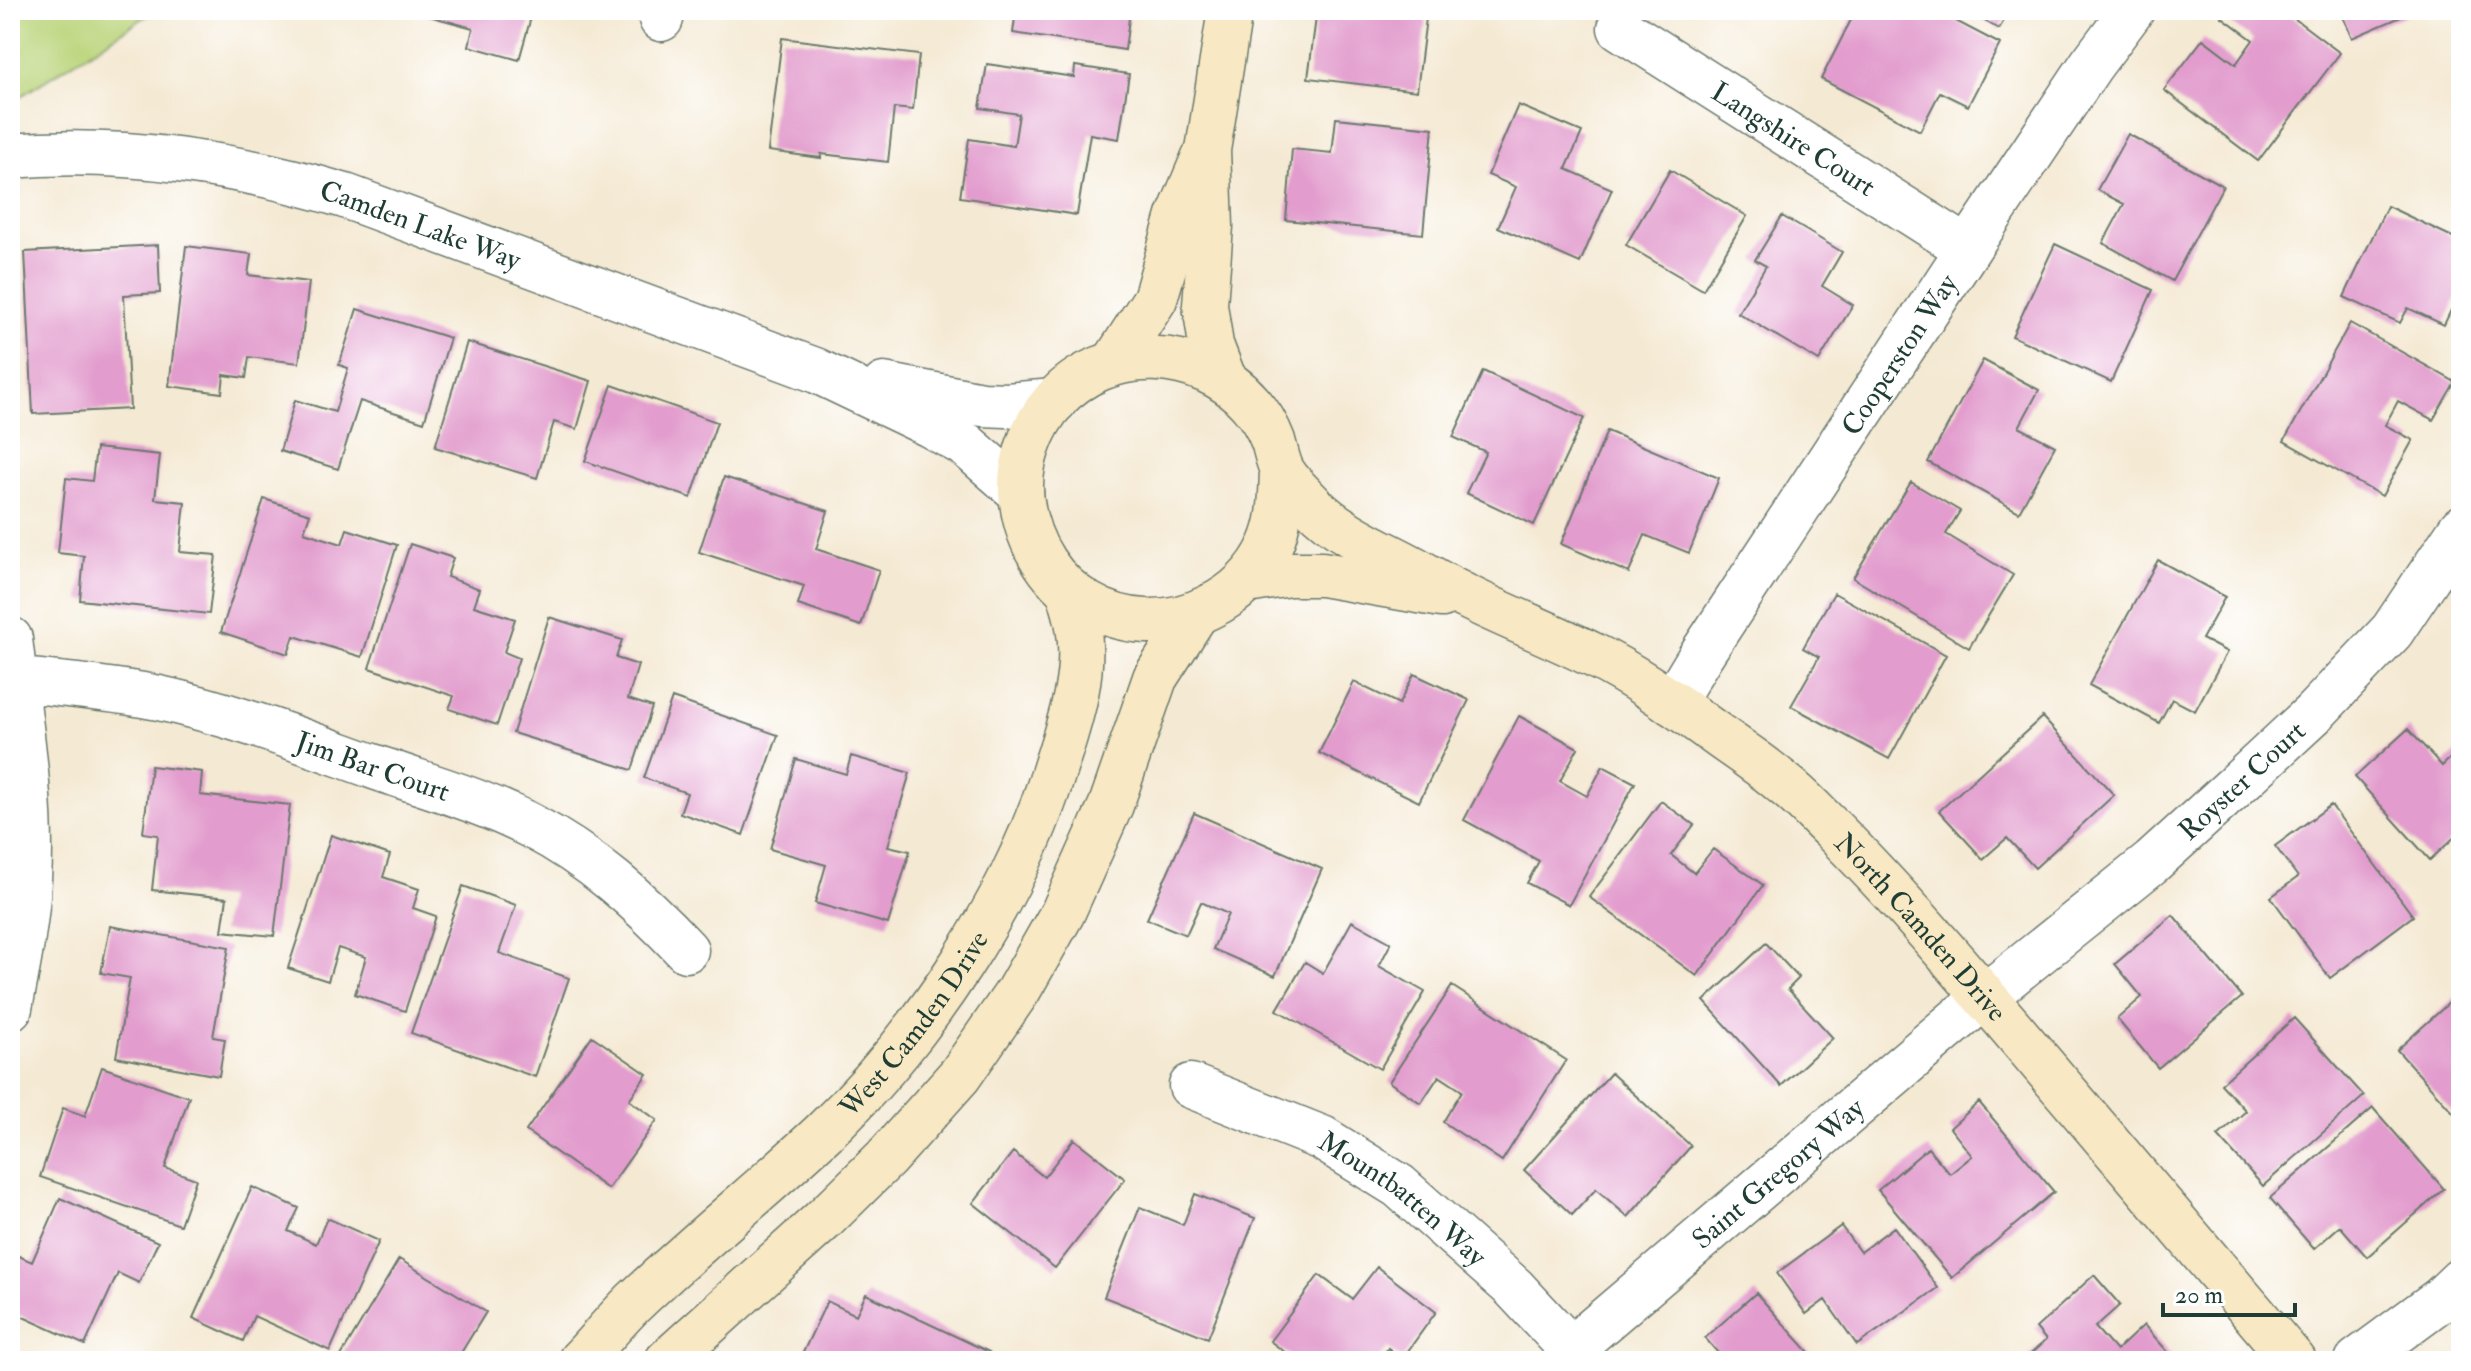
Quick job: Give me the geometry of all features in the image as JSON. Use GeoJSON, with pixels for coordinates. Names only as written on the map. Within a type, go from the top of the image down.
{"type":"FeatureCollection","features":[{"type":"Feature","properties":{"kind":"street"},"geometry":{"type":"LineString","coordinates":[[1224,379],[1211,345],[1205,305],[1211,226],[1208,150],[1230,10]]}},
{"type":"Feature","properties":{"kind":"street","name":"Cooperston Way"},"geometry":{"type":"LineString","coordinates":[[1672,703],[1968,249],[2091,65],[2132,10]]}},
{"type":"Feature","properties":{"kind":"street","name":"Langshire Court"},"geometry":{"type":"LineString","coordinates":[[1620,28],[1968,249]]}},
{"type":"Feature","properties":{"kind":"street"},"geometry":{"type":"LineString","coordinates":[[1113,364],[1155,299],[1179,216],[1208,150]]}},
{"type":"Feature","properties":{"kind":"street","name":"Camden Lake Way"},"geometry":{"type":"LineString","coordinates":[[10,156],[113,155],[207,164],[299,182],[345,196],[815,370],[966,445],[1021,493]]}},
{"type":"Feature","properties":{"kind":"street"},"geometry":{"type":"LineString","coordinates":[[1141,359],[1170,359],[1197,366],[1224,379],[1258,414],[1271,435],[1282,471],[1281,510],[1269,548],[1247,581],[1223,600],[1196,614],[1163,621],[1129,619],[1097,610],[1069,591],[1044,564],[1027,530],[1021,493],[1024,460],[1036,429],[1055,401],[1072,385],[1091,372],[1113,364],[1141,359]]}},
{"type":"Feature","properties":{"kind":"street","name":"Camden Lake Way"},"geometry":{"type":"LineString","coordinates":[[815,370],[982,404],[1055,401]]}},
{"type":"Feature","properties":{"kind":"street","name":"North Camden Drive"},"geometry":{"type":"LineString","coordinates":[[1282,471],[1339,529],[1464,597],[1597,657],[1672,703],[1786,785],[1880,876],[2294,1361]]}},
{"type":"Feature","properties":{"kind":"street","name":"Royster Court"},"geometry":{"type":"LineString","coordinates":[[1984,997],[2152,862],[2314,713],[2392,631],[2461,528]]}},
{"type":"Feature","properties":{"kind":"street","name":"North Camden Drive"},"geometry":{"type":"LineString","coordinates":[[1247,581],[1289,574],[1322,574],[1398,589],[1464,597]]}},
{"type":"Feature","properties":{"kind":"street","name":"West Camden Drive"},"geometry":{"type":"LineString","coordinates":[[580,1361],[632,1304],[824,1131],[893,1057],[953,976],[1000,898],[1044,806],[1074,708],[1080,663],[1079,628],[1069,591]]}},
{"type":"Feature","properties":{"kind":"street"},"geometry":{"type":"LineString","coordinates":[[667,1361],[822,1221],[886,1158],[960,1075],[1018,991],[1063,912],[1111,805],[1155,678],[1196,614]]}},
{"type":"Feature","properties":{"kind":"street"},"geometry":{"type":"LineString","coordinates":[[10,1008],[24,934],[30,878],[30,822],[12,659]]}},
{"type":"Feature","properties":{"kind":"street","name":"Jim Bar Court"},"geometry":{"type":"LineString","coordinates":[[12,659],[246,721],[530,825],[615,880],[686,950]]}},
{"type":"Feature","properties":{"kind":"street","name":"Saint Gregory Way"},"geometry":{"type":"LineString","coordinates":[[1577,1354],[1984,997]]}},
{"type":"Feature","properties":{"kind":"street","name":"Mountbatten Way"},"geometry":{"type":"LineString","coordinates":[[1191,1086],[1322,1138],[1399,1186],[1514,1288],[1577,1354]]}},
{"type":"Feature","properties":{"kind":"street"},"geometry":{"type":"LineString","coordinates":[[2357,1361],[2441,1299],[2461,1280]]}},
{"type":"Feature","properties":{"kind":"green space"},"geometry":{"type":"Polygon","coordinates":[[[10,10],[156,10],[10,103],[10,10]]]}},
{"type":"Feature","properties":{"kind":"building"},"geometry":{"type":"Polygon","coordinates":[[[423,10],[533,10],[519,60],[469,46],[473,28],[422,14],[423,10]]]}},
{"type":"Feature","properties":{"kind":"building"},"geometry":{"type":"Polygon","coordinates":[[[1016,10],[1130,10],[1125,50],[1013,33],[1016,10]]]}},
{"type":"Feature","properties":{"kind":"building"},"geometry":{"type":"Polygon","coordinates":[[[1317,10],[1427,10],[1417,91],[1308,78],[1317,10]]]}},
{"type":"Feature","properties":{"kind":"building"},"geometry":{"type":"Polygon","coordinates":[[[1856,10],[1935,10],[2000,44],[1968,106],[1940,92],[1920,131],[1821,79],[1856,10]]]}},
{"type":"Feature","properties":{"kind":"building"},"geometry":{"type":"Polygon","coordinates":[[[1965,10],[2010,10],[1999,29],[1965,10]]]}},
{"type":"Feature","properties":{"kind":"building"},"geometry":{"type":"Polygon","coordinates":[[[2226,10],[2283,10],[2340,53],[2258,161],[2164,90],[2203,39],[2236,64],[2253,40],[2221,16],[2226,10]]]}},
{"type":"Feature","properties":{"kind":"building"},"geometry":{"type":"Polygon","coordinates":[[[2340,10],[2417,10],[2352,38],[2340,10]]]}},
{"type":"Feature","properties":{"kind":"building"},"geometry":{"type":"Polygon","coordinates":[[[782,38],[919,55],[913,110],[894,108],[888,162],[768,151],[782,38]]]}},
{"type":"Feature","properties":{"kind":"building"},"geometry":{"type":"Polygon","coordinates":[[[987,64],[1074,77],[1075,66],[1129,74],[1119,139],[1090,134],[1077,215],[960,197],[969,139],[1014,146],[1019,114],[980,108],[987,64]]]}},
{"type":"Feature","properties":{"kind":"building"},"geometry":{"type":"Polygon","coordinates":[[[1518,105],[1582,132],[1566,169],[1612,189],[1580,263],[1498,227],[1516,187],[1488,175],[1518,105]]]}},
{"type":"Feature","properties":{"kind":"building"},"geometry":{"type":"Polygon","coordinates":[[[1336,118],[1433,128],[1423,234],[1286,220],[1292,149],[1332,153],[1336,118]]]}},
{"type":"Feature","properties":{"kind":"building"},"geometry":{"type":"Polygon","coordinates":[[[2128,134],[2223,186],[2172,281],[2103,243],[2124,204],[2097,190],[2128,134]]]}},
{"type":"Feature","properties":{"kind":"building"},"geometry":{"type":"Polygon","coordinates":[[[1670,170],[1747,216],[1703,290],[1626,245],[1670,170]]]}},
{"type":"Feature","properties":{"kind":"building"},"geometry":{"type":"Polygon","coordinates":[[[2387,206],[2461,241],[2461,289],[2444,325],[2408,308],[2400,323],[2344,297],[2387,206]]]}},
{"type":"Feature","properties":{"kind":"building"},"geometry":{"type":"Polygon","coordinates":[[[1782,216],[1842,252],[1822,286],[1853,305],[1819,361],[1738,313],[1766,266],[1755,260],[1782,216]]]}},
{"type":"Feature","properties":{"kind":"building"},"geometry":{"type":"Polygon","coordinates":[[[2055,244],[2153,290],[2111,382],[2012,336],[2055,244]]]}},
{"type":"Feature","properties":{"kind":"building"},"geometry":{"type":"Polygon","coordinates":[[[158,245],[160,293],[124,295],[130,409],[33,414],[25,252],[158,245]]]}},
{"type":"Feature","properties":{"kind":"building"},"geometry":{"type":"Polygon","coordinates":[[[186,246],[251,254],[248,275],[309,282],[299,363],[249,357],[246,378],[224,375],[222,393],[169,386],[186,246]]]}},
{"type":"Feature","properties":{"kind":"building"},"geometry":{"type":"Polygon","coordinates":[[[357,309],[450,338],[424,422],[360,401],[338,469],[280,451],[295,400],[335,412],[348,368],[339,365],[357,309]]]}},
{"type":"Feature","properties":{"kind":"building"},"geometry":{"type":"Polygon","coordinates":[[[2350,323],[2455,382],[2433,420],[2398,401],[2385,425],[2413,440],[2382,496],[2284,441],[2350,323]]]}},
{"type":"Feature","properties":{"kind":"building"},"geometry":{"type":"Polygon","coordinates":[[[467,342],[591,381],[577,429],[554,422],[537,478],[435,447],[467,342]]]}},
{"type":"Feature","properties":{"kind":"building"},"geometry":{"type":"Polygon","coordinates":[[[1983,360],[2039,390],[2019,427],[2055,446],[2019,512],[1928,462],[1983,360]]]}},
{"type":"Feature","properties":{"kind":"building"},"geometry":{"type":"Polygon","coordinates":[[[1483,371],[1584,418],[1534,525],[1466,493],[1486,452],[1453,437],[1483,371]]]}},
{"type":"Feature","properties":{"kind":"building"},"geometry":{"type":"Polygon","coordinates":[[[612,385],[717,422],[691,498],[585,461],[612,385]]]}},
{"type":"Feature","properties":{"kind":"building"},"geometry":{"type":"Polygon","coordinates":[[[1607,431],[1719,478],[1689,553],[1645,535],[1629,573],[1561,544],[1607,431]]]}},
{"type":"Feature","properties":{"kind":"building"},"geometry":{"type":"Polygon","coordinates":[[[96,448],[160,455],[155,499],[185,502],[180,552],[216,555],[209,614],[80,600],[84,556],[58,553],[66,478],[92,481],[96,448]]]}},
{"type":"Feature","properties":{"kind":"building"},"geometry":{"type":"Polygon","coordinates":[[[724,477],[828,511],[816,549],[879,570],[861,626],[798,605],[804,586],[699,552],[724,477]]]}},
{"type":"Feature","properties":{"kind":"building"},"geometry":{"type":"Polygon","coordinates":[[[1911,482],[1960,511],[1946,534],[2013,575],[1969,648],[1853,578],[1911,482]]]}},
{"type":"Feature","properties":{"kind":"building"},"geometry":{"type":"Polygon","coordinates":[[[264,499],[310,514],[304,532],[342,544],[347,529],[397,545],[362,657],[294,636],[288,654],[221,632],[264,499]]]}},
{"type":"Feature","properties":{"kind":"building"},"geometry":{"type":"Polygon","coordinates":[[[410,544],[453,558],[447,577],[480,589],[474,606],[515,619],[504,652],[519,658],[497,725],[449,709],[454,696],[369,668],[410,544]]]}},
{"type":"Feature","properties":{"kind":"building"},"geometry":{"type":"Polygon","coordinates":[[[2158,560],[2225,597],[2202,639],[2227,652],[2195,711],[2172,699],[2159,723],[2089,685],[2158,560]]]}},
{"type":"Feature","properties":{"kind":"building"},"geometry":{"type":"Polygon","coordinates":[[[1834,593],[1946,655],[1889,759],[1791,706],[1819,657],[1803,648],[1834,593]]]}},
{"type":"Feature","properties":{"kind":"building"},"geometry":{"type":"Polygon","coordinates":[[[549,617],[622,640],[616,658],[638,665],[628,699],[652,707],[632,770],[513,733],[549,617]]]}},
{"type":"Feature","properties":{"kind":"building"},"geometry":{"type":"Polygon","coordinates":[[[1414,674],[1469,700],[1419,802],[1319,753],[1354,682],[1399,704],[1414,674]]]}},
{"type":"Feature","properties":{"kind":"building"},"geometry":{"type":"Polygon","coordinates":[[[672,698],[778,735],[743,835],[680,813],[687,793],[644,778],[672,698]]]}},
{"type":"Feature","properties":{"kind":"building"},"geometry":{"type":"Polygon","coordinates":[[[1519,716],[1578,748],[1560,781],[1587,796],[1603,766],[1635,783],[1569,905],[1527,883],[1539,861],[1464,820],[1519,716]]]}},
{"type":"Feature","properties":{"kind":"building"},"geometry":{"type":"Polygon","coordinates":[[[2042,717],[2114,795],[2035,868],[2007,838],[1983,859],[1939,811],[2042,717]]]}},
{"type":"Feature","properties":{"kind":"building"},"geometry":{"type":"Polygon","coordinates":[[[2408,729],[2442,766],[2461,748],[2461,831],[2430,860],[2355,777],[2408,729]]]}},
{"type":"Feature","properties":{"kind":"building"},"geometry":{"type":"Polygon","coordinates":[[[851,756],[910,773],[888,846],[910,851],[888,924],[815,903],[826,865],[770,849],[796,759],[846,774],[851,756]]]}},
{"type":"Feature","properties":{"kind":"building"},"geometry":{"type":"Polygon","coordinates":[[[151,766],[202,772],[200,795],[290,805],[274,936],[222,931],[227,898],[152,890],[158,835],[143,833],[151,766]]]}},
{"type":"Feature","properties":{"kind":"building"},"geometry":{"type":"Polygon","coordinates":[[[1661,801],[1694,825],[1671,855],[1694,873],[1713,849],[1763,885],[1697,976],[1589,897],[1661,801]]]}},
{"type":"Feature","properties":{"kind":"building"},"geometry":{"type":"Polygon","coordinates":[[[2331,805],[2413,916],[2330,978],[2271,897],[2298,877],[2275,846],[2331,805]]]}},
{"type":"Feature","properties":{"kind":"building"},"geometry":{"type":"Polygon","coordinates":[[[1194,813],[1322,869],[1275,976],[1213,949],[1228,914],[1201,902],[1186,935],[1147,919],[1194,813]]]}},
{"type":"Feature","properties":{"kind":"building"},"geometry":{"type":"Polygon","coordinates":[[[331,835],[390,855],[383,877],[419,889],[413,908],[436,916],[405,1011],[355,994],[366,957],[338,948],[328,981],[288,968],[331,835]]]}},
{"type":"Feature","properties":{"kind":"building"},"geometry":{"type":"Polygon","coordinates":[[[463,886],[516,905],[499,953],[569,978],[535,1077],[411,1033],[463,886]]]}},
{"type":"Feature","properties":{"kind":"building"},"geometry":{"type":"Polygon","coordinates":[[[2173,915],[2242,997],[2158,1068],[2117,1019],[2142,997],[2115,964],[2173,915]]]}},
{"type":"Feature","properties":{"kind":"building"},"geometry":{"type":"Polygon","coordinates":[[[1352,921],[1391,943],[1379,966],[1425,992],[1380,1069],[1277,1010],[1305,962],[1323,973],[1352,921]]]}},
{"type":"Feature","properties":{"kind":"building"},"geometry":{"type":"Polygon","coordinates":[[[110,926],[229,947],[213,1037],[225,1039],[219,1076],[116,1057],[130,978],[101,973],[110,926]]]}},
{"type":"Feature","properties":{"kind":"building"},"geometry":{"type":"Polygon","coordinates":[[[1766,943],[1799,978],[1788,989],[1833,1038],[1781,1086],[1704,1001],[1766,943]]]}},
{"type":"Feature","properties":{"kind":"building"},"geometry":{"type":"Polygon","coordinates":[[[1452,986],[1566,1060],[1502,1161],[1443,1122],[1462,1091],[1439,1076],[1421,1103],[1389,1082],[1452,986]]]}},
{"type":"Feature","properties":{"kind":"building"},"geometry":{"type":"Polygon","coordinates":[[[2461,992],[2461,1121],[2397,1050],[2461,992]]]}},
{"type":"Feature","properties":{"kind":"building"},"geometry":{"type":"Polygon","coordinates":[[[2294,1018],[2364,1096],[2263,1186],[2218,1136],[2246,1111],[2221,1084],[2294,1018]]]}},
{"type":"Feature","properties":{"kind":"building"},"geometry":{"type":"Polygon","coordinates":[[[592,1036],[647,1074],[629,1100],[657,1120],[608,1189],[526,1131],[592,1036]]]}},
{"type":"Feature","properties":{"kind":"building"},"geometry":{"type":"Polygon","coordinates":[[[102,1067],[189,1097],[165,1168],[196,1179],[180,1225],[40,1177],[63,1108],[85,1116],[102,1067]]]}},
{"type":"Feature","properties":{"kind":"building"},"geometry":{"type":"Polygon","coordinates":[[[1611,1073],[1691,1146],[1628,1217],[1596,1189],[1572,1215],[1524,1170],[1611,1073]]]}},
{"type":"Feature","properties":{"kind":"building"},"geometry":{"type":"Polygon","coordinates":[[[1979,1102],[2054,1192],[1952,1278],[1878,1190],[1928,1148],[1950,1174],[1972,1156],[1950,1128],[1979,1102]]]}},
{"type":"Feature","properties":{"kind":"building"},"geometry":{"type":"Polygon","coordinates":[[[2373,1108],[2444,1189],[2367,1257],[2340,1226],[2314,1249],[2270,1198],[2373,1108]]]}},
{"type":"Feature","properties":{"kind":"building"},"geometry":{"type":"Polygon","coordinates":[[[1074,1139],[1125,1179],[1055,1268],[973,1203],[1013,1152],[1044,1177],[1074,1139]]]}},
{"type":"Feature","properties":{"kind":"building"},"geometry":{"type":"Polygon","coordinates":[[[252,1187],[299,1208],[288,1231],[316,1244],[327,1218],[379,1241],[330,1351],[254,1316],[243,1341],[193,1318],[252,1187]]]}},
{"type":"Feature","properties":{"kind":"building"},"geometry":{"type":"Polygon","coordinates":[[[1195,1194],[1255,1218],[1208,1338],[1104,1297],[1140,1207],[1183,1225],[1195,1194]]]}},
{"type":"Feature","properties":{"kind":"building"},"geometry":{"type":"Polygon","coordinates":[[[60,1198],[158,1242],[139,1283],[118,1273],[85,1345],[10,1311],[10,1252],[32,1262],[60,1198]]]}},
{"type":"Feature","properties":{"kind":"building"},"geometry":{"type":"Polygon","coordinates":[[[1841,1226],[1860,1252],[1894,1227],[1938,1288],[1857,1345],[1825,1300],[1806,1314],[1777,1273],[1841,1226]]]}},
{"type":"Feature","properties":{"kind":"building"},"geometry":{"type":"Polygon","coordinates":[[[399,1259],[486,1312],[456,1361],[338,1361],[399,1259]]]}},
{"type":"Feature","properties":{"kind":"building"},"geometry":{"type":"Polygon","coordinates":[[[1377,1267],[1436,1312],[1402,1359],[1388,1348],[1378,1361],[1297,1361],[1270,1341],[1319,1275],[1352,1299],[1377,1267]]]}},
{"type":"Feature","properties":{"kind":"building"},"geometry":{"type":"Polygon","coordinates":[[[2094,1275],[2120,1305],[2095,1327],[2116,1351],[2144,1325],[2176,1361],[2023,1361],[2046,1340],[2036,1328],[2094,1275]]]}},
{"type":"Feature","properties":{"kind":"building"},"geometry":{"type":"Polygon","coordinates":[[[1756,1293],[1817,1361],[1725,1361],[1705,1338],[1756,1293]]]}},
{"type":"Feature","properties":{"kind":"building"},"geometry":{"type":"Polygon","coordinates":[[[866,1294],[989,1352],[985,1361],[799,1361],[827,1301],[856,1315],[866,1294]]]}}]}
